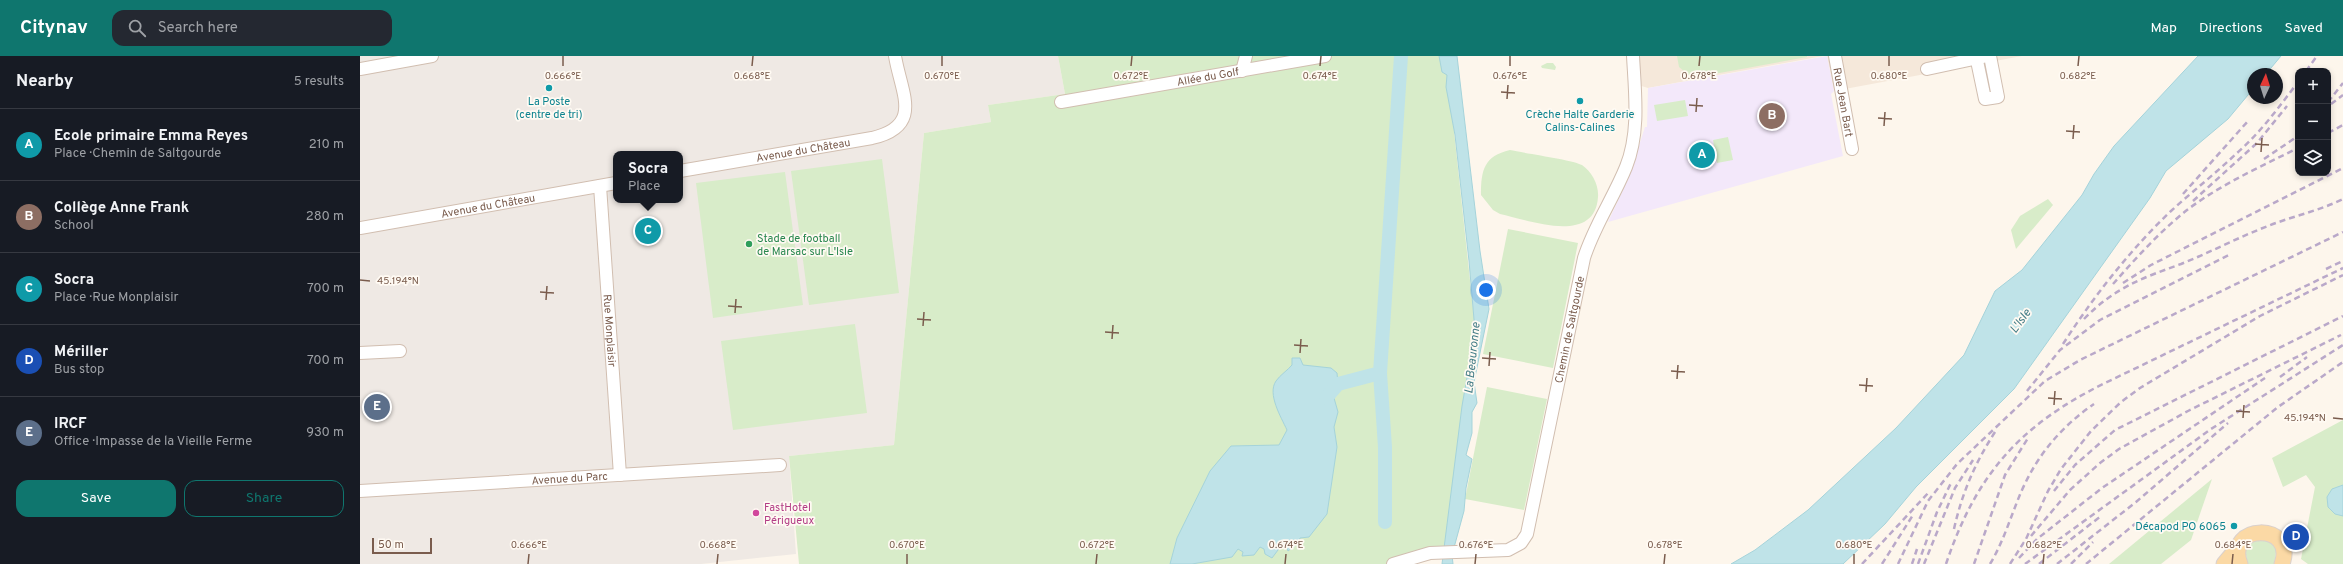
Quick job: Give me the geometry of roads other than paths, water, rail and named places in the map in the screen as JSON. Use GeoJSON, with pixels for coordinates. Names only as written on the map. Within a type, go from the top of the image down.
{"type":"FeatureCollection","features":[{"type":"Feature","properties":{"kind":"main road"},"geometry":{"type":"LineString","coordinates":[[2224,564],[2248,535],[2266,532],[2276,538],[2283,558],[2295,564]]}},
{"type":"Feature","properties":{"kind":"main road"},"geometry":{"type":"LineString","coordinates":[[2239,546],[2238,557],[2240,564]]}},
{"type":"Feature","properties":{"kind":"street"},"geometry":{"type":"LineString","coordinates":[[360,69],[432,56]]}},
{"type":"Feature","properties":{"kind":"street","name":"Avenue du Château"},"geometry":{"type":"LineString","coordinates":[[683,170],[883,135],[900,124],[906,106],[895,56]]}},
{"type":"Feature","properties":{"kind":"street","name":"Allée du Golf"},"geometry":{"type":"LineString","coordinates":[[1061,102],[1242,71],[1246,56]]}},
{"type":"Feature","properties":{"kind":"street"},"geometry":{"type":"LineString","coordinates":[[1242,71],[1325,56]]}},
{"type":"Feature","properties":{"kind":"street","name":"Chemin de Saltgourde"},"geometry":{"type":"LineString","coordinates":[[1393,564],[1414,557],[1443,552],[1508,550],[1521,543],[1527,534],[1584,258],[1591,236],[1626,166],[1636,125],[1633,56]]}},
{"type":"Feature","properties":{"kind":"street","name":"Rue Jean Bart"},"geometry":{"type":"LineString","coordinates":[[1835,56],[1852,149]]}},
{"type":"Feature","properties":{"kind":"street"},"geometry":{"type":"LineString","coordinates":[[1927,69],[1983,57]]}},
{"type":"Feature","properties":{"kind":"street","name":"Avenue du Château"},"geometry":{"type":"LineString","coordinates":[[360,228],[613,184]]}},
{"type":"Feature","properties":{"kind":"street","name":"Rue Monplaisir"},"geometry":{"type":"LineString","coordinates":[[600,186],[620,475]]}},
{"type":"Feature","properties":{"kind":"street"},"geometry":{"type":"LineString","coordinates":[[360,353],[400,351]]}},
{"type":"Feature","properties":{"kind":"street","name":"Avenue du Parc"},"geometry":{"type":"LineString","coordinates":[[360,491],[780,465]]}},
{"type":"Feature","properties":{"kind":"water"},"geometry":{"type":"Polygon","coordinates":[[[1439,56],[1457,56],[1480,251],[1489,309],[1474,382],[1477,403],[1472,412],[1472,433],[1466,455],[1472,459],[1466,488],[1464,511],[1452,555],[1453,564],[1442,564],[1462,406],[1475,331],[1455,135],[1446,87],[1447,75],[1442,72],[1439,56]]]}},
{"type":"Feature","properties":{"kind":"water","name":"L'Isle"},"geometry":{"type":"Polygon","coordinates":[[[2198,56],[2281,56],[2271,68],[2247,68],[2247,96],[2228,119],[2166,171],[2150,198],[2014,389],[1916,487],[1885,524],[1843,564],[1731,564],[1755,550],[1808,510],[1896,428],[1964,355],[1995,291],[2022,270],[2082,195],[2094,174],[2114,146],[2198,56]]]}},
{"type":"Feature","properties":{"kind":"water"},"geometry":{"type":"Polygon","coordinates":[[[1292,358],[1300,358],[1303,365],[1331,368],[1337,373],[1338,384],[1334,398],[1338,412],[1334,427],[1337,447],[1327,514],[1309,537],[1300,538],[1298,543],[1288,551],[1286,546],[1281,546],[1272,558],[1265,554],[1264,549],[1260,547],[1254,555],[1242,556],[1243,552],[1238,549],[1232,557],[1192,564],[1170,564],[1177,538],[1210,471],[1231,446],[1279,445],[1287,430],[1276,406],[1273,392],[1276,381],[1292,365],[1292,358]]]}},
{"type":"Feature","properties":{"kind":"water"},"geometry":{"type":"Polygon","coordinates":[[[2343,485],[2343,516],[2335,514],[2328,507],[2327,497],[2332,489],[2343,485]]]}},
{"type":"Feature","properties":{"kind":"waterway","name":"La Beauronne"},"geometry":{"type":"LineString","coordinates":[[1326,398],[1338,384],[1380,373],[1401,56]]}},
{"type":"Feature","properties":{"kind":"waterway","name":"La Beauronne"},"geometry":{"type":"LineString","coordinates":[[1380,373],[1385,447],[1385,522]]}},
{"type":"Feature","properties":{"kind":"railway"},"geometry":{"type":"LineString","coordinates":[[2308,68],[2317,56]]}},
{"type":"Feature","properties":{"kind":"railway"},"geometry":{"type":"LineString","coordinates":[[2331,98],[2343,83]]}},
{"type":"Feature","properties":{"kind":"railway"},"geometry":{"type":"LineString","coordinates":[[2063,344],[2087,308],[2141,241],[2171,211],[2254,137],[2295,86]]}},
{"type":"Feature","properties":{"kind":"railway"},"geometry":{"type":"LineString","coordinates":[[2331,104],[2343,95]]}},
{"type":"Feature","properties":{"kind":"railway"},"geometry":{"type":"LineString","coordinates":[[2193,201],[2257,143],[2287,106]]}},
{"type":"Feature","properties":{"kind":"railway"},"geometry":{"type":"LineString","coordinates":[[2183,194],[2248,121]]}},
{"type":"Feature","properties":{"kind":"railway"},"geometry":{"type":"LineString","coordinates":[[2331,131],[2343,125]]}},
{"type":"Feature","properties":{"kind":"railway"},"geometry":{"type":"LineString","coordinates":[[2264,159],[2295,138]]}},
{"type":"Feature","properties":{"kind":"railway"},"geometry":{"type":"LineString","coordinates":[[2113,284],[2160,234],[2191,207],[2257,168],[2295,149]]}},
{"type":"Feature","properties":{"kind":"railway"},"geometry":{"type":"LineString","coordinates":[[2123,283],[2151,265],[2343,168]]}},
{"type":"Feature","properties":{"kind":"railway"},"geometry":{"type":"LineString","coordinates":[[2084,319],[2106,299],[2141,279],[2181,264],[2277,222],[2325,207],[2343,199]]}},
{"type":"Feature","properties":{"kind":"railway"},"geometry":{"type":"LineString","coordinates":[[1898,564],[1928,501],[1957,464],[2045,381],[2080,360],[2343,232]]}},
{"type":"Feature","properties":{"kind":"railway"},"geometry":{"type":"LineString","coordinates":[[2027,391],[2060,350],[2100,320],[2229,255]]}},
{"type":"Feature","properties":{"kind":"railway"},"geometry":{"type":"LineString","coordinates":[[2326,269],[2343,261]]}},
{"type":"Feature","properties":{"kind":"railway"},"geometry":{"type":"LineString","coordinates":[[1946,564],[1958,532],[1971,504],[1987,479],[2004,456],[2024,436],[2047,417],[2073,400],[2103,384],[2343,268]]}},
{"type":"Feature","properties":{"kind":"railway"},"geometry":{"type":"LineString","coordinates":[[2010,564],[2026,539],[2048,491],[2061,469],[2091,431],[2121,402],[2140,388],[2260,316],[2343,275]]}},
{"type":"Feature","properties":{"kind":"railway"},"geometry":{"type":"LineString","coordinates":[[2054,491],[2075,465],[2115,430],[2343,316]]}},
{"type":"Feature","properties":{"kind":"railway"},"geometry":{"type":"LineString","coordinates":[[2031,536],[2070,490],[2100,463],[2119,449],[2188,411],[2341,335]]}},
{"type":"Feature","properties":{"kind":"railway"},"geometry":{"type":"LineString","coordinates":[[2025,564],[2211,429],[2343,345]]}},
{"type":"Feature","properties":{"kind":"railway"},"geometry":{"type":"LineString","coordinates":[[2280,377],[2307,357]]}},
{"type":"Feature","properties":{"kind":"railway"},"geometry":{"type":"LineString","coordinates":[[2086,564],[2278,407],[2343,362]]}},
{"type":"Feature","properties":{"kind":"railway"},"geometry":{"type":"LineString","coordinates":[[2019,558],[2037,539],[2102,488],[2265,378]]}},
{"type":"Feature","properties":{"kind":"railway"},"geometry":{"type":"LineString","coordinates":[[1990,564],[2028,477],[2043,453],[2061,431],[2094,404]]}},
{"type":"Feature","properties":{"kind":"railway"},"geometry":{"type":"LineString","coordinates":[[2057,564],[2136,502],[2228,423]]}},
{"type":"Feature","properties":{"kind":"railway"},"geometry":{"type":"LineString","coordinates":[[1954,529],[1961,503],[1970,479],[1981,455],[1995,432]]}},
{"type":"Feature","properties":{"kind":"railway"},"geometry":{"type":"LineString","coordinates":[[1974,564],[2005,475],[2028,438]]}},
{"type":"Feature","properties":{"kind":"railway"},"geometry":{"type":"LineString","coordinates":[[1924,564],[1955,488],[1973,460]]}},
{"type":"Feature","properties":{"kind":"railway"},"geometry":{"type":"LineString","coordinates":[[1918,564],[1937,512],[1951,483]]}},
{"type":"Feature","properties":{"kind":"railway"},"geometry":{"type":"LineString","coordinates":[[1862,564],[1930,491]]}},
{"type":"Feature","properties":{"kind":"railway"},"geometry":{"type":"LineString","coordinates":[[1882,564],[1913,515]]}},
{"type":"Feature","properties":{"kind":"railway"},"geometry":{"type":"LineString","coordinates":[[2039,564],[2101,516]]}},
{"type":"Feature","properties":{"kind":"railway"},"geometry":{"type":"LineString","coordinates":[[2071,564],[2093,542]]}},
{"type":"Feature","properties":{"kind":"railway"},"geometry":{"type":"LineString","coordinates":[[1912,564],[1917,549]]}},
{"type":"Feature","properties":{"kind":"place","name":"La Poste (centre de tri)"},"geometry":{"type":"Point","coordinates":[549,88]}},
{"type":"Feature","properties":{"kind":"place","name":"Crèche Halte Garderie Calins-Calines"},"geometry":{"type":"Point","coordinates":[1580,101]}},
{"type":"Feature","properties":{"kind":"place","name":"Collège Anne Frank"},"geometry":{"type":"Point","coordinates":[1772,116]}},
{"type":"Feature","properties":{"kind":"place","name":"Ecole primaire Emma Reyes"},"geometry":{"type":"Point","coordinates":[1702,155]}},
{"type":"Feature","properties":{"kind":"place","name":"Socra"},"geometry":{"type":"Point","coordinates":[648,231]}},
{"type":"Feature","properties":{"kind":"place","name":"Stade de football de Marsac sur L'Isle"},"geometry":{"type":"Point","coordinates":[749,244]}},
{"type":"Feature","properties":{"kind":"place","name":"IRCF"},"geometry":{"type":"Point","coordinates":[377,407]}},
{"type":"Feature","properties":{"kind":"place","name":"FastHotel Périgueux"},"geometry":{"type":"Point","coordinates":[756,513]}},
{"type":"Feature","properties":{"kind":"place","name":"Décapod PO 6065"},"geometry":{"type":"Point","coordinates":[2234,526]}},
{"type":"Feature","properties":{"kind":"place","name":"Mériller"},"geometry":{"type":"Point","coordinates":[2296,537]}}]}
